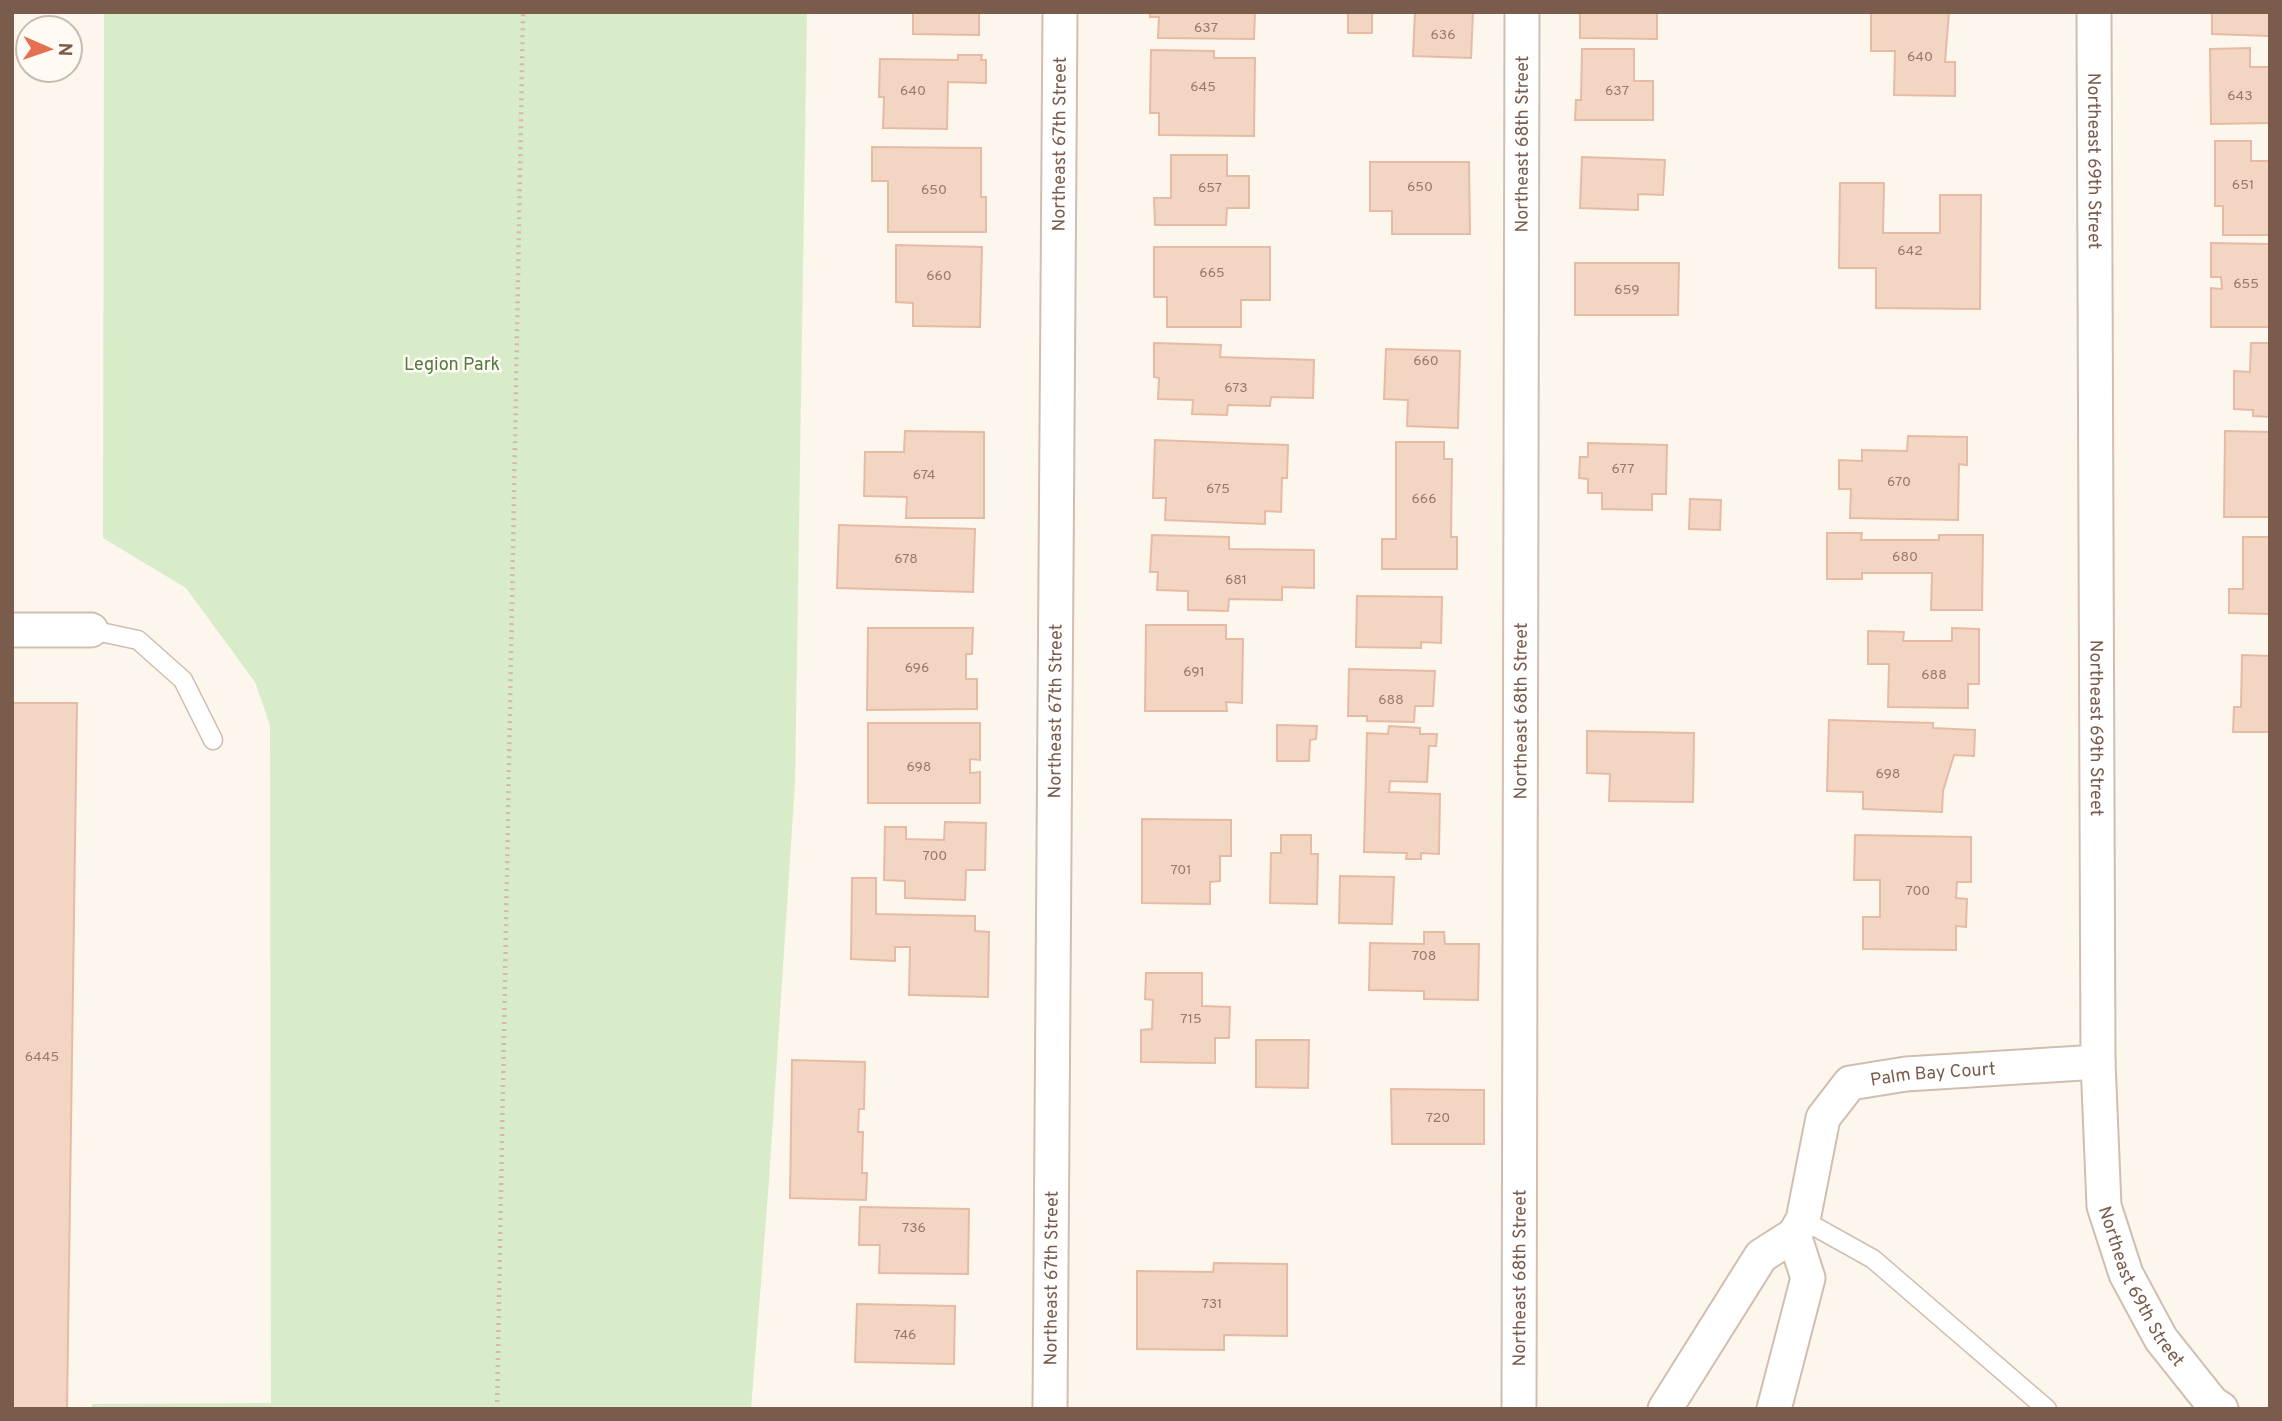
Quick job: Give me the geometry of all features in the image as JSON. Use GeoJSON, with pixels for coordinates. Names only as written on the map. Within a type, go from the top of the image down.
{"type":"FeatureCollection","features":[{"type":"Feature","properties":{"kind":"street","name":"Northeast 67th Street"},"geometry":{"type":"LineString","coordinates":[[1050,1409],[1060,12]]}},
{"type":"Feature","properties":{"kind":"street","name":"Northeast 68th Street"},"geometry":{"type":"LineString","coordinates":[[1518,1409],[1522,12]]}},
{"type":"Feature","properties":{"kind":"street","name":"Northeast 69th Street"},"geometry":{"type":"LineString","coordinates":[[2094,12],[2098,1062],[2104,1206],[2126,1274],[2161,1339],[2212,1403],[2221,1409]]}},
{"type":"Feature","properties":{"kind":"street"},"geometry":{"type":"LineString","coordinates":[[12,630],[91,631]]}},
{"type":"Feature","properties":{"kind":"street","name":"Palm Bay Court"},"geometry":{"type":"LineString","coordinates":[[1774,1409],[1808,1278],[1799,1227],[1823,1118],[1850,1083],[1906,1074],[2098,1062]]}},
{"type":"Feature","properties":{"kind":"street"},"geometry":{"type":"LineString","coordinates":[[1665,1409],[1762,1256],[1799,1227]]}},
{"type":"Feature","properties":{"kind":"lane"},"geometry":{"type":"LineString","coordinates":[[91,631],[138,640],[183,680],[213,740]]}},
{"type":"Feature","properties":{"kind":"lane"},"geometry":{"type":"LineString","coordinates":[[1799,1227],[1873,1259],[2047,1409]]}},
{"type":"Feature","properties":{"kind":"path"},"geometry":{"type":"LineString","coordinates":[[498,1409],[523,12]]}},
{"type":"Feature","properties":{"kind":"green space","name":"Legion Park"},"geometry":{"type":"Polygon","coordinates":[[[104,12],[807,12],[795,783],[751,1409],[92,1409],[92,1404],[271,1403],[270,725],[255,682],[186,588],[103,538],[104,12]]]}},
{"type":"Feature","properties":{"kind":"building"},"geometry":{"type":"Polygon","coordinates":[[[913,12],[979,12],[979,35],[913,34],[913,12]]]}},
{"type":"Feature","properties":{"kind":"building"},"geometry":{"type":"Polygon","coordinates":[[[1150,12],[1255,12],[1254,39],[1158,38],[1159,17],[1150,17],[1150,12]]]}},
{"type":"Feature","properties":{"kind":"building"},"geometry":{"type":"Polygon","coordinates":[[[1348,12],[1372,12],[1372,33],[1348,33],[1348,12]]]}},
{"type":"Feature","properties":{"kind":"building"},"geometry":{"type":"Polygon","coordinates":[[[1415,12],[1473,12],[1471,58],[1413,56],[1415,12]]]}},
{"type":"Feature","properties":{"kind":"building"},"geometry":{"type":"Polygon","coordinates":[[[1580,12],[1657,12],[1657,39],[1580,38],[1580,12]]]}},
{"type":"Feature","properties":{"kind":"building"},"geometry":{"type":"Polygon","coordinates":[[[1871,12],[1949,12],[1945,62],[1955,62],[1955,96],[1894,95],[1895,51],[1871,51],[1871,12]]]}},
{"type":"Feature","properties":{"kind":"building"},"geometry":{"type":"Polygon","coordinates":[[[2212,12],[2270,12],[2270,36],[2212,34],[2212,12]]]}},
{"type":"Feature","properties":{"kind":"building"},"geometry":{"type":"Polygon","coordinates":[[[2250,48],[2250,67],[2270,67],[2270,123],[2211,124],[2210,49],[2250,48]]]}},
{"type":"Feature","properties":{"kind":"building"},"geometry":{"type":"Polygon","coordinates":[[[1582,49],[1634,49],[1634,81],[1653,81],[1653,120],[1575,120],[1576,100],[1581,100],[1582,49]]]}},
{"type":"Feature","properties":{"kind":"building"},"geometry":{"type":"Polygon","coordinates":[[[1151,50],[1214,51],[1214,58],[1255,58],[1254,136],[1159,135],[1159,113],[1150,113],[1151,50]]]}},
{"type":"Feature","properties":{"kind":"building"},"geometry":{"type":"Polygon","coordinates":[[[958,55],[982,55],[981,60],[986,60],[986,83],[948,82],[947,129],[883,128],[884,97],[879,97],[880,59],[958,60],[958,55]]]}},
{"type":"Feature","properties":{"kind":"building"},"geometry":{"type":"Polygon","coordinates":[[[2215,141],[2251,141],[2251,161],[2270,161],[2270,235],[2223,235],[2223,206],[2215,206],[2215,141]]]}},
{"type":"Feature","properties":{"kind":"building"},"geometry":{"type":"Polygon","coordinates":[[[872,147],[981,148],[981,197],[986,197],[986,232],[888,232],[888,181],[872,181],[872,147]]]}},
{"type":"Feature","properties":{"kind":"building"},"geometry":{"type":"Polygon","coordinates":[[[1171,155],[1227,155],[1227,176],[1249,176],[1249,208],[1227,208],[1226,225],[1155,225],[1154,198],[1171,198],[1171,155]]]}},
{"type":"Feature","properties":{"kind":"building"},"geometry":{"type":"Polygon","coordinates":[[[1582,157],[1665,160],[1663,195],[1638,194],[1638,210],[1580,208],[1582,157]]]}},
{"type":"Feature","properties":{"kind":"building"},"geometry":{"type":"Polygon","coordinates":[[[1370,162],[1469,162],[1470,234],[1392,234],[1392,211],[1370,211],[1370,162]]]}},
{"type":"Feature","properties":{"kind":"building"},"geometry":{"type":"Polygon","coordinates":[[[1840,183],[1884,183],[1883,233],[1940,233],[1940,195],[1981,195],[1980,309],[1876,308],[1876,268],[1839,268],[1840,183]]]}},
{"type":"Feature","properties":{"kind":"building"},"geometry":{"type":"Polygon","coordinates":[[[2211,243],[2270,244],[2270,327],[2211,327],[2211,288],[2222,289],[2221,277],[2211,277],[2211,243]]]}},
{"type":"Feature","properties":{"kind":"building"},"geometry":{"type":"Polygon","coordinates":[[[896,245],[982,247],[980,327],[913,326],[913,303],[896,302],[896,245]]]}},
{"type":"Feature","properties":{"kind":"building"},"geometry":{"type":"Polygon","coordinates":[[[1154,247],[1270,247],[1270,300],[1241,300],[1241,327],[1167,327],[1167,297],[1154,297],[1154,247]]]}},
{"type":"Feature","properties":{"kind":"building"},"geometry":{"type":"Polygon","coordinates":[[[1575,263],[1679,263],[1678,315],[1575,315],[1575,263]]]}},
{"type":"Feature","properties":{"kind":"building"},"geometry":{"type":"Polygon","coordinates":[[[1154,343],[1221,345],[1220,357],[1314,360],[1313,398],[1271,397],[1270,406],[1228,405],[1227,415],[1192,414],[1193,400],[1158,399],[1159,378],[1154,377],[1154,343]]]}},
{"type":"Feature","properties":{"kind":"building"},"geometry":{"type":"Polygon","coordinates":[[[2251,343],[2270,343],[2270,417],[2253,416],[2253,410],[2234,409],[2234,371],[2250,372],[2251,343]]]}},
{"type":"Feature","properties":{"kind":"building"},"geometry":{"type":"Polygon","coordinates":[[[1386,349],[1460,351],[1458,428],[1407,426],[1408,400],[1384,399],[1386,349]]]}},
{"type":"Feature","properties":{"kind":"building"},"geometry":{"type":"Polygon","coordinates":[[[905,431],[984,432],[984,518],[906,518],[907,497],[864,496],[865,452],[904,452],[905,431]]]}},
{"type":"Feature","properties":{"kind":"building"},"geometry":{"type":"Polygon","coordinates":[[[2225,431],[2270,432],[2270,517],[2224,517],[2225,431]]]}},
{"type":"Feature","properties":{"kind":"building"},"geometry":{"type":"Polygon","coordinates":[[[1908,436],[1967,437],[1967,465],[1959,464],[1958,520],[1850,518],[1851,489],[1839,489],[1839,460],[1862,461],[1862,450],[1907,451],[1908,436]]]}},
{"type":"Feature","properties":{"kind":"building"},"geometry":{"type":"Polygon","coordinates":[[[1155,440],[1288,445],[1287,478],[1282,478],[1281,512],[1265,511],[1265,524],[1165,520],[1166,498],[1153,498],[1155,440]]]}},
{"type":"Feature","properties":{"kind":"building"},"geometry":{"type":"Polygon","coordinates":[[[1396,442],[1444,442],[1444,459],[1452,459],[1451,537],[1457,537],[1457,569],[1382,569],[1382,539],[1396,539],[1396,442]]]}},
{"type":"Feature","properties":{"kind":"building"},"geometry":{"type":"Polygon","coordinates":[[[1588,443],[1667,445],[1666,494],[1652,494],[1652,510],[1602,509],[1602,493],[1588,493],[1588,479],[1579,478],[1580,457],[1588,457],[1588,443]]]}},
{"type":"Feature","properties":{"kind":"building"},"geometry":{"type":"Polygon","coordinates":[[[1690,499],[1721,500],[1720,530],[1689,529],[1690,499]]]}},
{"type":"Feature","properties":{"kind":"building"},"geometry":{"type":"Polygon","coordinates":[[[839,525],[975,529],[973,592],[837,588],[839,525]]]}},
{"type":"Feature","properties":{"kind":"building"},"geometry":{"type":"Polygon","coordinates":[[[1827,533],[1862,533],[1861,540],[1939,540],[1939,535],[1983,535],[1982,610],[1931,610],[1932,573],[1862,573],[1862,579],[1827,579],[1827,533]]]}},
{"type":"Feature","properties":{"kind":"building"},"geometry":{"type":"Polygon","coordinates":[[[1152,535],[1229,537],[1229,549],[1314,550],[1314,588],[1282,587],[1282,600],[1229,599],[1228,611],[1188,610],[1188,591],[1157,590],[1158,572],[1150,572],[1152,535]]]}},
{"type":"Feature","properties":{"kind":"building"},"geometry":{"type":"Polygon","coordinates":[[[2243,537],[2270,537],[2270,614],[2229,613],[2229,589],[2243,589],[2243,537]]]}},
{"type":"Feature","properties":{"kind":"building"},"geometry":{"type":"Polygon","coordinates":[[[1357,596],[1442,597],[1441,643],[1421,642],[1421,648],[1356,647],[1357,596]]]}},
{"type":"Feature","properties":{"kind":"building"},"geometry":{"type":"Polygon","coordinates":[[[1146,625],[1226,625],[1226,639],[1243,639],[1242,703],[1226,702],[1227,711],[1145,711],[1146,625]]]}},
{"type":"Feature","properties":{"kind":"building"},"geometry":{"type":"Polygon","coordinates":[[[868,628],[973,628],[972,654],[966,654],[966,679],[977,679],[977,709],[867,710],[868,628]]]}},
{"type":"Feature","properties":{"kind":"building"},"geometry":{"type":"Polygon","coordinates":[[[1952,628],[1979,629],[1979,684],[1968,684],[1968,708],[1888,707],[1889,664],[1868,664],[1868,631],[1904,632],[1903,641],[1952,641],[1952,628]]]}},
{"type":"Feature","properties":{"kind":"building"},"geometry":{"type":"Polygon","coordinates":[[[2242,655],[2270,656],[2270,732],[2233,732],[2234,707],[2241,707],[2242,655]]]}},
{"type":"Feature","properties":{"kind":"building"},"geometry":{"type":"Polygon","coordinates":[[[1349,669],[1435,671],[1433,706],[1415,706],[1414,722],[1367,721],[1367,716],[1348,716],[1349,669]]]}},
{"type":"Feature","properties":{"kind":"building"},"geometry":{"type":"Polygon","coordinates":[[[12,703],[77,703],[67,1409],[12,1409],[12,703]]]}},
{"type":"Feature","properties":{"kind":"building"},"geometry":{"type":"Polygon","coordinates":[[[1829,720],[1933,723],[1933,728],[1975,730],[1974,756],[1954,755],[1943,791],[1942,812],[1863,809],[1863,792],[1827,791],[1829,720]]]}},
{"type":"Feature","properties":{"kind":"building"},"geometry":{"type":"Polygon","coordinates":[[[868,723],[980,723],[980,760],[970,759],[970,773],[980,772],[980,803],[868,803],[868,723]]]}},
{"type":"Feature","properties":{"kind":"building"},"geometry":{"type":"Polygon","coordinates":[[[1277,725],[1317,726],[1316,739],[1310,740],[1309,761],[1277,761],[1277,725]]]}},
{"type":"Feature","properties":{"kind":"building"},"geometry":{"type":"Polygon","coordinates":[[[1389,726],[1420,728],[1420,734],[1437,734],[1436,746],[1429,746],[1427,782],[1390,781],[1389,792],[1440,794],[1439,854],[1421,853],[1421,859],[1406,859],[1407,853],[1364,852],[1367,733],[1388,734],[1389,726]]]}},
{"type":"Feature","properties":{"kind":"building"},"geometry":{"type":"Polygon","coordinates":[[[1587,731],[1694,733],[1693,802],[1609,801],[1610,774],[1587,773],[1587,731]]]}},
{"type":"Feature","properties":{"kind":"building"},"geometry":{"type":"Polygon","coordinates":[[[1142,819],[1231,820],[1231,856],[1220,856],[1220,881],[1210,882],[1210,904],[1142,903],[1142,819]]]}},
{"type":"Feature","properties":{"kind":"building"},"geometry":{"type":"Polygon","coordinates":[[[945,822],[986,823],[985,870],[966,870],[965,900],[905,898],[905,881],[884,880],[885,827],[906,827],[906,839],[944,840],[945,822]]]}},
{"type":"Feature","properties":{"kind":"building"},"geometry":{"type":"Polygon","coordinates":[[[1281,835],[1311,835],[1311,854],[1318,854],[1317,904],[1270,903],[1271,853],[1281,853],[1281,835]]]}},
{"type":"Feature","properties":{"kind":"building"},"geometry":{"type":"Polygon","coordinates":[[[1855,835],[1971,837],[1971,882],[1957,882],[1956,898],[1967,899],[1966,927],[1956,926],[1956,950],[1863,949],[1863,917],[1880,917],[1880,880],[1854,880],[1855,835]]]}},
{"type":"Feature","properties":{"kind":"building"},"geometry":{"type":"Polygon","coordinates":[[[1340,876],[1394,877],[1392,924],[1339,923],[1340,876]]]}},
{"type":"Feature","properties":{"kind":"building"},"geometry":{"type":"Polygon","coordinates":[[[852,878],[876,878],[876,914],[975,916],[975,931],[989,932],[988,997],[909,995],[910,947],[895,947],[895,961],[851,959],[852,878]]]}},
{"type":"Feature","properties":{"kind":"building"},"geometry":{"type":"Polygon","coordinates":[[[1424,932],[1444,932],[1445,944],[1479,944],[1478,1000],[1424,999],[1424,991],[1369,990],[1370,943],[1424,944],[1424,932]]]}},
{"type":"Feature","properties":{"kind":"building"},"geometry":{"type":"Polygon","coordinates":[[[1146,973],[1202,973],[1202,1006],[1230,1007],[1229,1038],[1215,1038],[1215,1063],[1141,1062],[1141,1030],[1152,1029],[1153,1000],[1145,999],[1146,973]]]}},
{"type":"Feature","properties":{"kind":"building"},"geometry":{"type":"Polygon","coordinates":[[[1256,1040],[1309,1040],[1308,1088],[1256,1087],[1256,1040]]]}},
{"type":"Feature","properties":{"kind":"building"},"geometry":{"type":"Polygon","coordinates":[[[792,1060],[865,1062],[864,1109],[859,1109],[858,1132],[863,1132],[862,1173],[867,1173],[866,1200],[790,1198],[792,1060]]]}},
{"type":"Feature","properties":{"kind":"building"},"geometry":{"type":"Polygon","coordinates":[[[1391,1089],[1484,1090],[1484,1144],[1392,1144],[1391,1089]]]}},
{"type":"Feature","properties":{"kind":"building"},"geometry":{"type":"Polygon","coordinates":[[[860,1207],[969,1209],[968,1274],[879,1273],[880,1245],[859,1245],[860,1207]]]}},
{"type":"Feature","properties":{"kind":"building"},"geometry":{"type":"Polygon","coordinates":[[[1214,1263],[1287,1264],[1287,1336],[1224,1335],[1224,1350],[1137,1349],[1137,1271],[1213,1272],[1214,1263]]]}},
{"type":"Feature","properties":{"kind":"building"},"geometry":{"type":"Polygon","coordinates":[[[857,1304],[955,1306],[954,1364],[855,1362],[857,1304]]]}}]}
